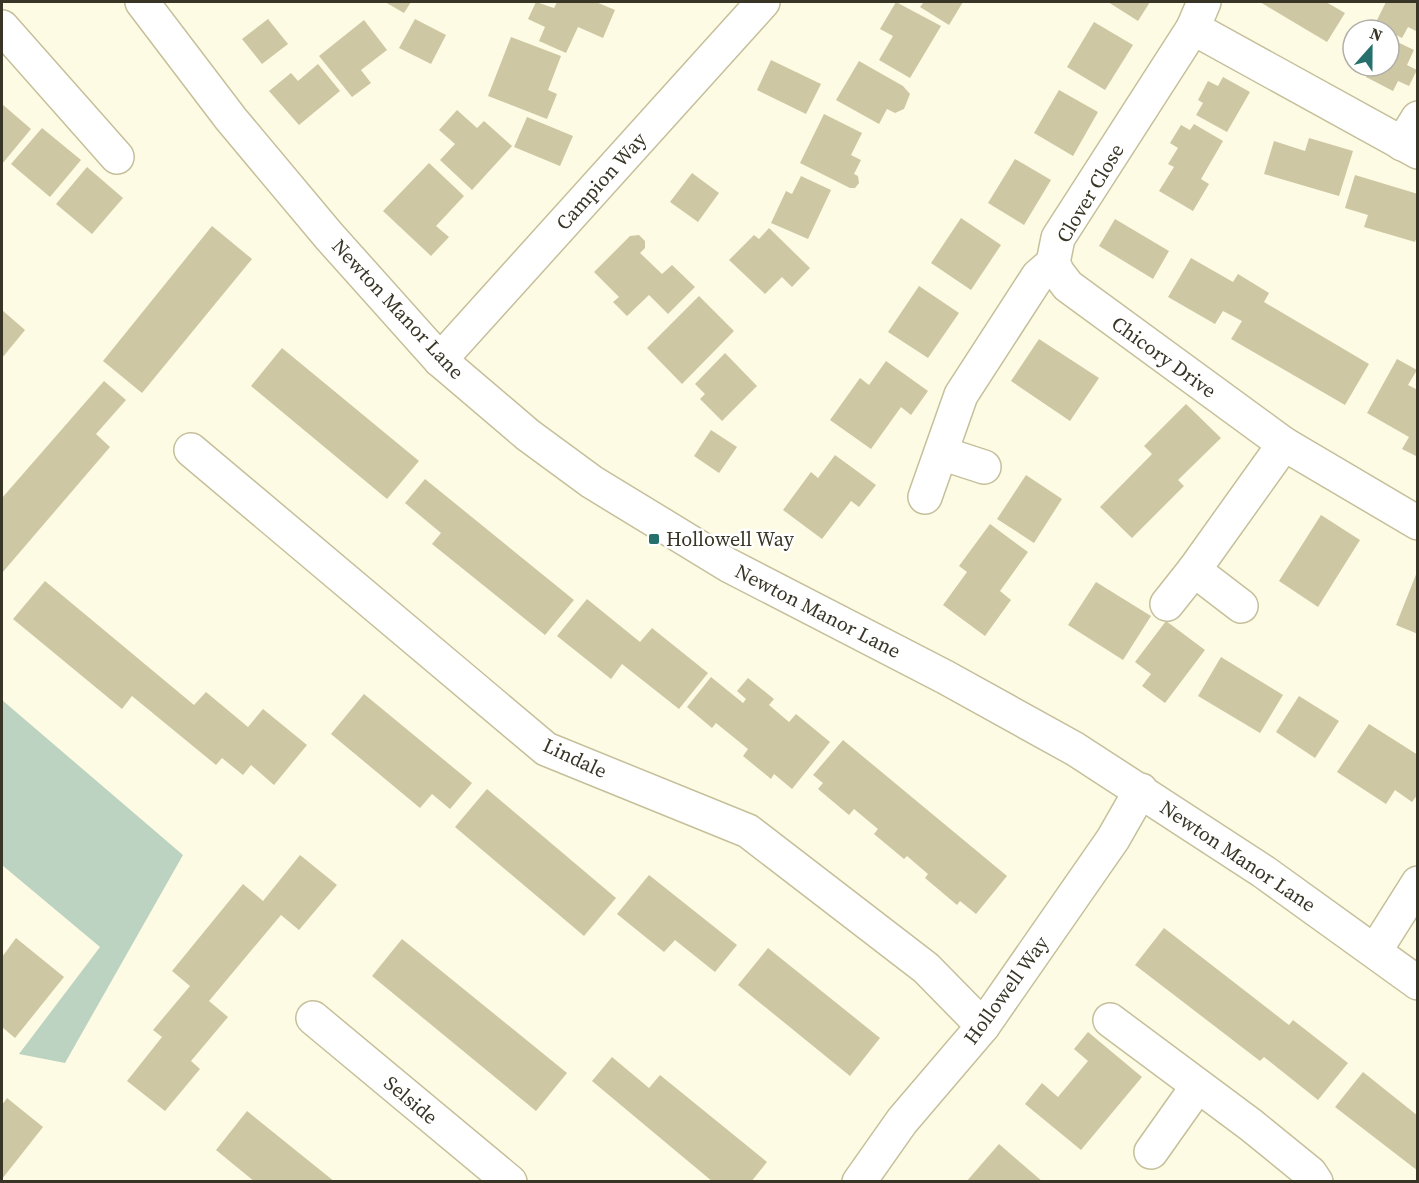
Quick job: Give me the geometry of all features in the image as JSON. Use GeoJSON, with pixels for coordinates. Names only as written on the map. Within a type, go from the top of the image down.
{"type":"FeatureCollection","features":[{"type":"Feature","properties":{"kind":"street","name":"Newton Manor Lane"},"geometry":{"type":"LineString","coordinates":[[142,2],[231,119],[329,236],[440,360],[528,435],[592,482],[728,565],[945,677],[1075,749],[1264,872],[1418,983]]}},
{"type":"Feature","properties":{"kind":"street","name":"Campion Way"},"geometry":{"type":"LineString","coordinates":[[440,360],[763,2]]}},
{"type":"Feature","properties":{"kind":"street","name":"Clover Close"},"geometry":{"type":"LineString","coordinates":[[925,497],[961,395],[1038,276],[1053,262],[1058,238],[1199,15],[1412,138]]}},
{"type":"Feature","properties":{"kind":"street"},"geometry":{"type":"LineString","coordinates":[[2,27],[117,157]]}},
{"type":"Feature","properties":{"kind":"street","name":"Chicory Drive"},"geometry":{"type":"LineString","coordinates":[[1053,262],[1068,286],[1284,444],[1418,523]]}},
{"type":"Feature","properties":{"kind":"street"},"geometry":{"type":"LineString","coordinates":[[1167,604],[1284,444]]}},
{"type":"Feature","properties":{"kind":"street","name":"Lindale"},"geometry":{"type":"LineString","coordinates":[[191,450],[546,749],[748,831],[926,968],[983,1026]]}},
{"type":"Feature","properties":{"kind":"street"},"geometry":{"type":"LineString","coordinates":[[940,453],[984,467]]}},
{"type":"Feature","properties":{"kind":"street"},"geometry":{"type":"LineString","coordinates":[[1194,570],[1241,606]]}},
{"type":"Feature","properties":{"kind":"street","name":"Hollowell Way"},"geometry":{"type":"LineString","coordinates":[[863,1180],[903,1121],[983,1026],[1113,839],[1141,790]]}},
{"type":"Feature","properties":{"kind":"street"},"geometry":{"type":"LineString","coordinates":[[1375,951],[1418,883]]}},
{"type":"Feature","properties":{"kind":"street","name":"Selside"},"geometry":{"type":"LineString","coordinates":[[313,1018],[510,1182]]}},
{"type":"Feature","properties":{"kind":"street"},"geometry":{"type":"LineString","coordinates":[[1110,1020],[1251,1125],[1310,1173],[1316,1182]]}},
{"type":"Feature","properties":{"kind":"street"},"geometry":{"type":"LineString","coordinates":[[1152,1152],[1197,1087]]}},
{"type":"Feature","properties":{"kind":"green space"},"geometry":{"type":"Polygon","coordinates":[[[2,700],[183,855],[65,1063],[19,1054],[100,947],[2,865],[2,700]]]}},
{"type":"Feature","properties":{"kind":"building"},"geometry":{"type":"Polygon","coordinates":[[[385,2],[411,2],[404,13],[385,2]]]}},
{"type":"Feature","properties":{"kind":"building"},"geometry":{"type":"Polygon","coordinates":[[[536,2],[554,8],[557,2],[596,2],[615,10],[603,38],[578,27],[566,53],[539,41],[545,27],[528,19],[536,2]]]}},
{"type":"Feature","properties":{"kind":"building"},"geometry":{"type":"Polygon","coordinates":[[[896,2],[941,26],[910,78],[879,60],[893,36],[880,29],[896,2]]]}},
{"type":"Feature","properties":{"kind":"building"},"geometry":{"type":"Polygon","coordinates":[[[924,2],[963,2],[949,25],[920,7],[924,2]]]}},
{"type":"Feature","properties":{"kind":"building"},"geometry":{"type":"Polygon","coordinates":[[[1108,2],[1150,2],[1138,21],[1108,2]]]}},
{"type":"Feature","properties":{"kind":"building"},"geometry":{"type":"Polygon","coordinates":[[[1260,2],[1326,2],[1345,13],[1327,42],[1260,2]]]}},
{"type":"Feature","properties":{"kind":"building"},"geometry":{"type":"Polygon","coordinates":[[[1386,2],[1418,2],[1418,32],[1408,27],[1402,38],[1401,18],[1378,18],[1386,2]]]}},
{"type":"Feature","properties":{"kind":"building"},"geometry":{"type":"Polygon","coordinates":[[[268,19],[288,44],[262,64],[242,39],[268,19]]]}},
{"type":"Feature","properties":{"kind":"building"},"geometry":{"type":"Polygon","coordinates":[[[415,19],[446,35],[431,64],[399,48],[415,19]]]}},
{"type":"Feature","properties":{"kind":"building"},"geometry":{"type":"Polygon","coordinates":[[[364,20],[387,50],[361,70],[371,83],[352,97],[319,56],[364,20]]]}},
{"type":"Feature","properties":{"kind":"building"},"geometry":{"type":"Polygon","coordinates":[[[1094,22],[1133,45],[1105,90],[1067,67],[1094,22]]]}},
{"type":"Feature","properties":{"kind":"building"},"geometry":{"type":"Polygon","coordinates":[[[511,37],[561,56],[548,90],[557,94],[547,119],[488,96],[511,37]]]}},
{"type":"Feature","properties":{"kind":"building"},"geometry":{"type":"Polygon","coordinates":[[[1401,44],[1414,50],[1407,65],[1417,70],[1409,86],[1398,81],[1393,91],[1368,78],[1401,78],[1401,44]]]}},
{"type":"Feature","properties":{"kind":"building"},"geometry":{"type":"Polygon","coordinates":[[[771,60],[821,84],[806,114],[757,90],[771,60]]]}},
{"type":"Feature","properties":{"kind":"building"},"geometry":{"type":"Polygon","coordinates":[[[859,61],[903,86],[910,94],[904,109],[895,113],[887,109],[879,124],[836,100],[859,61]]]}},
{"type":"Feature","properties":{"kind":"building"},"geometry":{"type":"Polygon","coordinates":[[[318,64],[340,91],[299,125],[269,91],[291,73],[298,81],[318,64]]]}},
{"type":"Feature","properties":{"kind":"building"},"geometry":{"type":"Polygon","coordinates":[[[1223,77],[1250,92],[1227,132],[1196,115],[1203,103],[1198,100],[1208,81],[1218,86],[1223,77]]]}},
{"type":"Feature","properties":{"kind":"building"},"geometry":{"type":"Polygon","coordinates":[[[1059,90],[1098,112],[1073,156],[1034,133],[1059,90]]]}},
{"type":"Feature","properties":{"kind":"building"},"geometry":{"type":"Polygon","coordinates":[[[2,104],[31,129],[2,164],[2,104]]]}},
{"type":"Feature","properties":{"kind":"building"},"geometry":{"type":"Polygon","coordinates":[[[457,110],[477,128],[484,121],[512,146],[472,190],[440,160],[455,144],[439,130],[457,110]]]}},
{"type":"Feature","properties":{"kind":"building"},"geometry":{"type":"Polygon","coordinates":[[[824,114],[862,133],[851,155],[861,160],[854,174],[858,176],[859,183],[855,188],[850,188],[800,163],[824,114]]]}},
{"type":"Feature","properties":{"kind":"building"},"geometry":{"type":"Polygon","coordinates":[[[527,117],[573,136],[560,166],[514,147],[527,117]]]}},
{"type":"Feature","properties":{"kind":"building"},"geometry":{"type":"Polygon","coordinates":[[[1194,124],[1223,141],[1201,179],[1209,184],[1193,211],[1159,191],[1174,167],[1168,164],[1178,148],[1170,143],[1181,125],[1190,130],[1194,124]]]}},
{"type":"Feature","properties":{"kind":"building"},"geometry":{"type":"Polygon","coordinates":[[[42,128],[81,160],[50,197],[11,164],[42,128]]]}},
{"type":"Feature","properties":{"kind":"building"},"geometry":{"type":"Polygon","coordinates":[[[1309,138],[1353,151],[1339,196],[1264,174],[1274,141],[1305,151],[1309,138]]]}},
{"type":"Feature","properties":{"kind":"building"},"geometry":{"type":"Polygon","coordinates":[[[1015,159],[1051,180],[1024,225],[988,203],[1015,159]]]}},
{"type":"Feature","properties":{"kind":"building"},"geometry":{"type":"Polygon","coordinates":[[[429,163],[464,196],[436,226],[449,237],[431,256],[383,211],[429,163]]]}},
{"type":"Feature","properties":{"kind":"building"},"geometry":{"type":"Polygon","coordinates":[[[87,167],[123,198],[92,234],[56,204],[87,167]]]}},
{"type":"Feature","properties":{"kind":"building"},"geometry":{"type":"Polygon","coordinates":[[[692,173],[719,193],[698,222],[670,202],[692,173]]]}},
{"type":"Feature","properties":{"kind":"building"},"geometry":{"type":"Polygon","coordinates":[[[1355,175],[1418,194],[1418,233],[1415,242],[1364,227],[1368,215],[1345,208],[1355,175]]]}},
{"type":"Feature","properties":{"kind":"building"},"geometry":{"type":"Polygon","coordinates":[[[801,176],[831,190],[808,239],[771,223],[786,191],[792,194],[801,176]]]}},
{"type":"Feature","properties":{"kind":"building"},"geometry":{"type":"Polygon","coordinates":[[[961,218],[1001,245],[971,290],[931,263],[961,218]]]}},
{"type":"Feature","properties":{"kind":"building"},"geometry":{"type":"Polygon","coordinates":[[[1115,219],[1169,251],[1153,279],[1099,246],[1115,219]]]}},
{"type":"Feature","properties":{"kind":"building"},"geometry":{"type":"Polygon","coordinates":[[[212,226],[252,259],[142,393],[103,361],[212,226]]]}},
{"type":"Feature","properties":{"kind":"building"},"geometry":{"type":"Polygon","coordinates":[[[769,228],[810,268],[792,287],[782,277],[765,294],[729,260],[754,235],[759,239],[769,228]]]}},
{"type":"Feature","properties":{"kind":"building"},"geometry":{"type":"Polygon","coordinates":[[[639,235],[645,241],[645,248],[640,253],[662,274],[672,265],[695,287],[668,314],[649,295],[627,316],[613,302],[619,297],[594,272],[630,236],[639,235]]]}},
{"type":"Feature","properties":{"kind":"building"},"geometry":{"type":"Polygon","coordinates":[[[1191,258],[1233,282],[1238,274],[1269,293],[1264,302],[1369,364],[1345,405],[1231,339],[1242,321],[1223,311],[1215,324],[1168,297],[1191,258]]]}},
{"type":"Feature","properties":{"kind":"building"},"geometry":{"type":"Polygon","coordinates":[[[919,286],[959,313],[928,358],[888,332],[919,286]]]}},
{"type":"Feature","properties":{"kind":"building"},"geometry":{"type":"Polygon","coordinates":[[[699,296],[734,331],[682,384],[647,348],[699,296]]]}},
{"type":"Feature","properties":{"kind":"building"},"geometry":{"type":"Polygon","coordinates":[[[2,310],[25,330],[2,358],[2,310]]]}},
{"type":"Feature","properties":{"kind":"building"},"geometry":{"type":"Polygon","coordinates":[[[1039,339],[1099,378],[1070,421],[1011,381],[1039,339]]]}},
{"type":"Feature","properties":{"kind":"building"},"geometry":{"type":"Polygon","coordinates":[[[282,348],[419,461],[387,499],[251,386],[282,348]]]}},
{"type":"Feature","properties":{"kind":"building"},"geometry":{"type":"Polygon","coordinates":[[[725,353],[757,386],[722,421],[700,399],[705,394],[695,384],[725,353]]]}},
{"type":"Feature","properties":{"kind":"building"},"geometry":{"type":"Polygon","coordinates":[[[1397,359],[1417,370],[1408,385],[1418,390],[1418,457],[1402,449],[1409,437],[1367,413],[1397,359]]]}},
{"type":"Feature","properties":{"kind":"building"},"geometry":{"type":"Polygon","coordinates":[[[886,361],[928,391],[911,415],[901,407],[871,449],[830,420],[860,378],[869,385],[886,361]]]}},
{"type":"Feature","properties":{"kind":"building"},"geometry":{"type":"Polygon","coordinates":[[[104,381],[126,400],[96,434],[110,447],[2,573],[2,498],[104,381]]]}},
{"type":"Feature","properties":{"kind":"building"},"geometry":{"type":"Polygon","coordinates":[[[1186,404],[1221,438],[1178,480],[1184,486],[1132,538],[1100,507],[1152,454],[1144,446],[1186,404]]]}},
{"type":"Feature","properties":{"kind":"building"},"geometry":{"type":"Polygon","coordinates":[[[711,430],[737,447],[719,473],[694,456],[711,430]]]}},
{"type":"Feature","properties":{"kind":"building"},"geometry":{"type":"Polygon","coordinates":[[[835,455],[876,485],[859,507],[851,501],[822,539],[783,510],[811,472],[818,478],[835,455]]]}},
{"type":"Feature","properties":{"kind":"building"},"geometry":{"type":"Polygon","coordinates":[[[1026,475],[1062,499],[1034,543],[997,519],[1026,475]]]}},
{"type":"Feature","properties":{"kind":"building"},"geometry":{"type":"Polygon","coordinates":[[[425,479],[574,600],[545,635],[432,544],[441,533],[405,503],[425,479]]]}},
{"type":"Feature","properties":{"kind":"building"},"geometry":{"type":"Polygon","coordinates":[[[1321,515],[1360,540],[1318,607],[1279,581],[1321,515]]]}},
{"type":"Feature","properties":{"kind":"building"},"geometry":{"type":"Polygon","coordinates":[[[990,524],[1028,552],[1000,591],[1011,600],[985,636],[943,605],[967,572],[959,566],[990,524]]]}},
{"type":"Feature","properties":{"kind":"building"},"geometry":{"type":"Polygon","coordinates":[[[1418,572],[1418,634],[1396,625],[1418,572]]]}},
{"type":"Feature","properties":{"kind":"building"},"geometry":{"type":"Polygon","coordinates":[[[45,581],[194,705],[206,692],[248,727],[263,709],[307,745],[274,785],[251,765],[243,775],[222,758],[216,765],[132,696],[122,709],[13,619],[45,581]]]}},
{"type":"Feature","properties":{"kind":"building"},"geometry":{"type":"Polygon","coordinates":[[[1096,582],[1151,616],[1123,660],[1068,625],[1096,582]]]}},
{"type":"Feature","properties":{"kind":"building"},"geometry":{"type":"Polygon","coordinates":[[[587,599],[640,642],[652,628],[708,673],[679,709],[622,664],[611,679],[557,636],[587,599]]]}},
{"type":"Feature","properties":{"kind":"building"},"geometry":{"type":"Polygon","coordinates":[[[1166,621],[1205,650],[1165,703],[1142,686],[1151,674],[1135,662],[1166,621]]]}},
{"type":"Feature","properties":{"kind":"building"},"geometry":{"type":"Polygon","coordinates":[[[1221,657],[1283,695],[1260,733],[1198,696],[1221,657]]]}},
{"type":"Feature","properties":{"kind":"building"},"geometry":{"type":"Polygon","coordinates":[[[711,677],[743,703],[746,699],[737,691],[748,678],[774,699],[769,705],[789,722],[796,714],[830,742],[792,789],[774,774],[771,779],[743,756],[748,749],[716,723],[712,728],[687,707],[711,677]]]}},
{"type":"Feature","properties":{"kind":"building"},"geometry":{"type":"Polygon","coordinates":[[[364,694],[472,783],[450,809],[432,794],[420,808],[331,734],[364,694]]]}},
{"type":"Feature","properties":{"kind":"building"},"geometry":{"type":"Polygon","coordinates":[[[1299,696],[1339,721],[1315,758],[1276,732],[1299,696]]]}},
{"type":"Feature","properties":{"kind":"building"},"geometry":{"type":"Polygon","coordinates":[[[1369,724],[1418,755],[1418,794],[1412,802],[1395,790],[1386,804],[1337,772],[1369,724]]]}},
{"type":"Feature","properties":{"kind":"building"},"geometry":{"type":"Polygon","coordinates":[[[843,740],[1007,876],[976,914],[960,901],[957,905],[925,878],[928,874],[907,856],[904,859],[874,834],[878,829],[854,809],[849,815],[818,789],[823,783],[813,775],[843,740]]]}},
{"type":"Feature","properties":{"kind":"building"},"geometry":{"type":"Polygon","coordinates":[[[487,789],[616,898],[584,936],[455,827],[487,789]]]}},
{"type":"Feature","properties":{"kind":"building"},"geometry":{"type":"Polygon","coordinates":[[[300,855],[337,885],[299,930],[281,915],[209,1001],[228,1017],[191,1061],[200,1069],[165,1111],[127,1081],[162,1037],[153,1030],[190,986],[172,971],[243,884],[263,901],[300,855]]]}},
{"type":"Feature","properties":{"kind":"building"},"geometry":{"type":"Polygon","coordinates":[[[649,875],[737,945],[715,972],[675,940],[664,952],[617,914],[649,875]]]}},
{"type":"Feature","properties":{"kind":"building"},"geometry":{"type":"Polygon","coordinates":[[[1164,928],[1289,1025],[1293,1020],[1348,1063],[1318,1100],[1264,1057],[1260,1061],[1135,965],[1164,928]]]}},
{"type":"Feature","properties":{"kind":"building"},"geometry":{"type":"Polygon","coordinates":[[[16,938],[64,977],[15,1038],[2,1027],[2,957],[16,938]]]}},
{"type":"Feature","properties":{"kind":"building"},"geometry":{"type":"Polygon","coordinates":[[[402,939],[567,1073],[536,1111],[372,976],[402,939]]]}},
{"type":"Feature","properties":{"kind":"building"},"geometry":{"type":"Polygon","coordinates":[[[768,948],[880,1038],[850,1076],[738,985],[768,948]]]}},
{"type":"Feature","properties":{"kind":"building"},"geometry":{"type":"Polygon","coordinates":[[[1088,1032],[1142,1077],[1081,1150],[1025,1104],[1042,1083],[1058,1097],[1088,1061],[1074,1049],[1088,1032]]]}},
{"type":"Feature","properties":{"kind":"building"},"geometry":{"type":"Polygon","coordinates":[[[612,1057],[649,1088],[660,1075],[767,1162],[751,1182],[713,1182],[592,1081],[612,1057]]]}},
{"type":"Feature","properties":{"kind":"building"},"geometry":{"type":"Polygon","coordinates":[[[1363,1072],[1418,1116],[1418,1171],[1335,1107],[1363,1072]]]}},
{"type":"Feature","properties":{"kind":"building"},"geometry":{"type":"Polygon","coordinates":[[[7,1098],[43,1127],[2,1179],[2,1105],[7,1098]]]}},
{"type":"Feature","properties":{"kind":"building"},"geometry":{"type":"Polygon","coordinates":[[[247,1111],[335,1182],[255,1182],[216,1150],[247,1111]]]}},
{"type":"Feature","properties":{"kind":"building"},"geometry":{"type":"Polygon","coordinates":[[[999,1144],[1043,1182],[966,1182],[999,1144]]]}},
{"type":"Feature","properties":{"kind":"place","name":"Hollowell Way"},"geometry":{"type":"Point","coordinates":[654,539]}}]}
